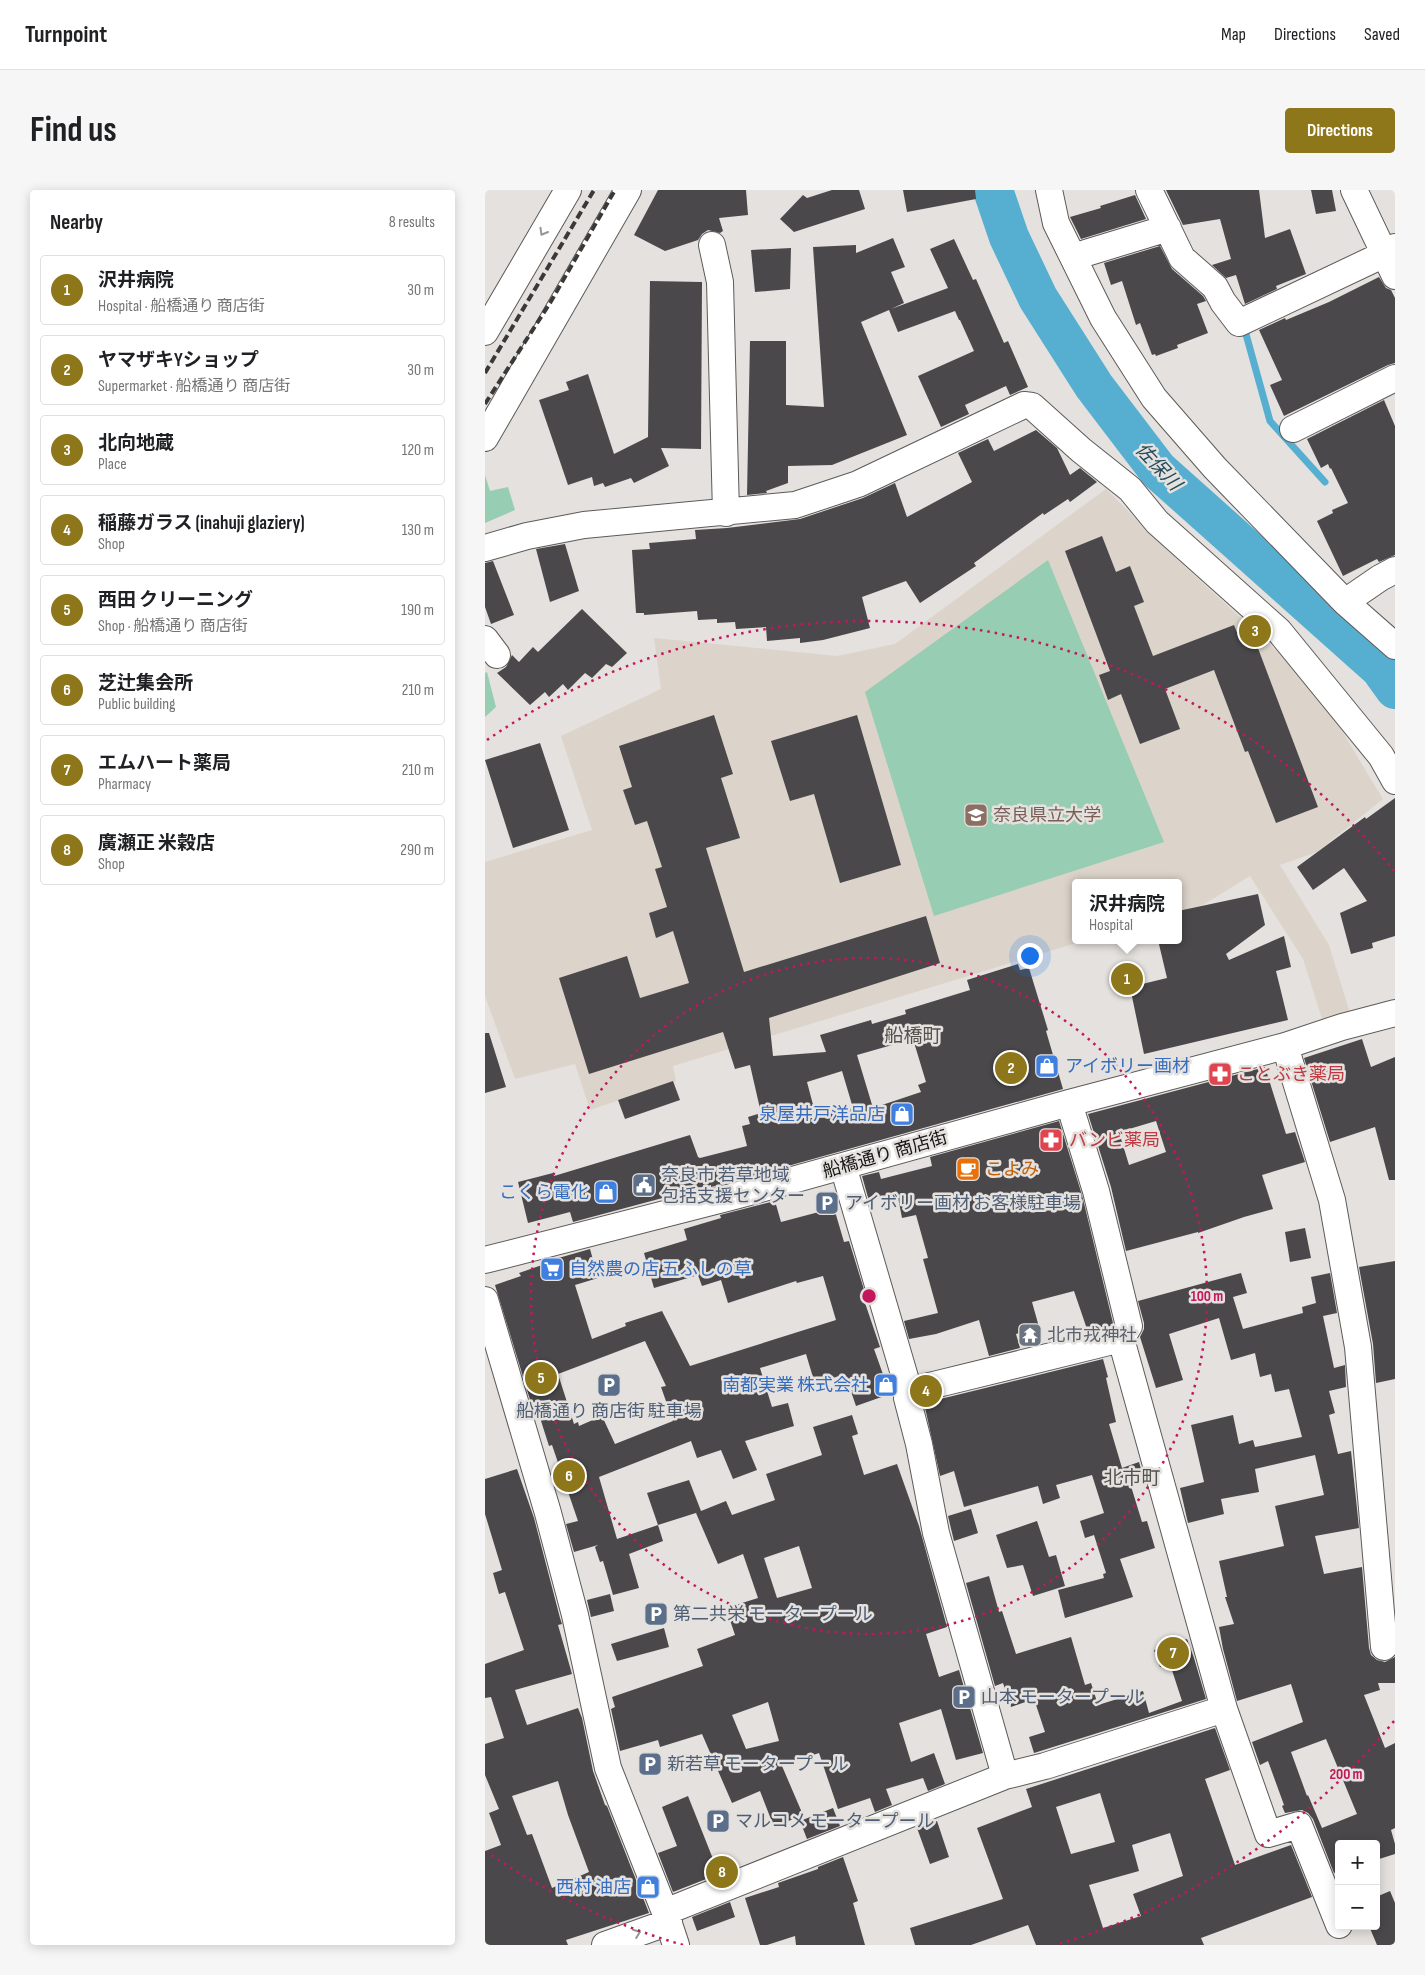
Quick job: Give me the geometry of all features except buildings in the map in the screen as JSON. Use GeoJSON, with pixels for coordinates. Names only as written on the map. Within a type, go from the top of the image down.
{"type":"FeatureCollection","features":[{"type":"Feature","properties":{"kind":"street"},"geometry":{"type":"LineString","coordinates":[[485,332],[568,190]]}},
{"type":"Feature","properties":{"kind":"street"},"geometry":{"type":"LineString","coordinates":[[485,438],[628,190]]}},
{"type":"Feature","properties":{"kind":"street"},"geometry":{"type":"LineString","coordinates":[[1049,190],[1056,223],[1103,318],[1154,398],[1215,468],[1345,602],[1395,646]]}},
{"type":"Feature","properties":{"kind":"street"},"geometry":{"type":"LineString","coordinates":[[1149,190],[1182,258],[1215,287],[1223,302],[1239,323],[1374,259],[1389,249]]}},
{"type":"Feature","properties":{"kind":"street"},"geometry":{"type":"LineString","coordinates":[[1354,190],[1389,249],[1395,276]]}},
{"type":"Feature","properties":{"kind":"street"},"geometry":{"type":"LineString","coordinates":[[1086,253],[1168,228]]}},
{"type":"Feature","properties":{"kind":"street"},"geometry":{"type":"LineString","coordinates":[[712,245],[720,282],[726,512]]}},
{"type":"Feature","properties":{"kind":"street"},"geometry":{"type":"LineString","coordinates":[[1293,429],[1395,378]]}},
{"type":"Feature","properties":{"kind":"street"},"geometry":{"type":"LineString","coordinates":[[485,548],[527,536],[585,525],[795,505],[858,484],[1024,405],[1032,406],[1081,450],[1129,489],[1157,522],[1279,631],[1381,756],[1395,780]]}},
{"type":"Feature","properties":{"kind":"street"},"geometry":{"type":"LineString","coordinates":[[1345,602],[1395,570]]}},
{"type":"Feature","properties":{"kind":"street","name":"船橋通り 商店街"},"geometry":{"type":"LineString","coordinates":[[485,1260],[735,1196],[1069,1103],[1285,1046],[1342,1027],[1395,1013]]}},
{"type":"Feature","properties":{"kind":"street"},"geometry":{"type":"LineString","coordinates":[[1285,1046],[1332,1200],[1358,1347],[1384,1647]]}},
{"type":"Feature","properties":{"kind":"street"},"geometry":{"type":"LineString","coordinates":[[909,1391],[1121,1339],[1129,1326],[1096,1191],[1069,1103]]}},
{"type":"Feature","properties":{"kind":"street"},"geometry":{"type":"LineString","coordinates":[[843,1166],[909,1391],[907,1398],[919,1444],[936,1533],[1005,1776]]}},
{"type":"Feature","properties":{"kind":"street"},"geometry":{"type":"LineString","coordinates":[[485,1300],[548,1513],[575,1615],[608,1768],[670,1926]]}},
{"type":"Feature","properties":{"kind":"street"},"geometry":{"type":"LineString","coordinates":[[1121,1339],[1224,1709],[1268,1834],[1299,1825],[1335,1916]]}},
{"type":"Feature","properties":{"kind":"street"},"geometry":{"type":"LineString","coordinates":[[605,1945],[670,1926],[1005,1776],[1045,1766],[1224,1709]]}},
{"type":"Feature","properties":{"kind":"street"},"geometry":{"type":"LineString","coordinates":[[1341,1930],[1347,1945]]}},
{"type":"Feature","properties":{"kind":"shaded area","name":"奈良県立大学"},"geometry":{"type":"Polygon","coordinates":[[[1106,489],[1169,552],[1314,685],[1383,799],[1317,852],[1280,865],[1329,945],[1350,1013],[1323,1022],[1303,959],[1250,876],[1203,905],[1182,911],[1182,879],[1072,879],[1073,944],[673,1066],[676,1081],[590,1110],[575,1064],[515,1079],[485,996],[485,862],[592,830],[561,736],[661,689],[654,638],[837,656],[895,644],[1106,489]]]}},
{"type":"Feature","properties":{"kind":"green space"},"geometry":{"type":"Polygon","coordinates":[[[485,475],[490,491],[508,487],[515,510],[485,523],[485,475]]]}},
{"type":"Feature","properties":{"kind":"green space"},"geometry":{"type":"Polygon","coordinates":[[[1048,560],[1164,842],[934,916],[865,692],[1048,560]]]}},
{"type":"Feature","properties":{"kind":"green space"},"geometry":{"type":"Polygon","coordinates":[[[487,672],[496,707],[485,717],[485,673],[487,672]]]}},
{"type":"Feature","properties":{"kind":"waterway","name":"佐保川"},"geometry":{"type":"LineString","coordinates":[[993,190],[1009,237],[1038,298],[1094,386],[1158,470],[1380,668],[1395,689]]}},
{"type":"Feature","properties":{"kind":"waterway"},"geometry":{"type":"LineString","coordinates":[[1244,327],[1270,421],[1325,482]]}},
{"type":"Feature","properties":{"kind":"railway"},"geometry":{"type":"LineString","coordinates":[[485,373],[594,190]]}},
{"type":"Feature","properties":{"kind":"railway"},"geometry":{"type":"LineString","coordinates":[[485,404],[550,303],[615,190]]}},
{"type":"Feature","properties":{"kind":"place","name":"北向地蔵"},"geometry":{"type":"Point","coordinates":[1255,631]}},
{"type":"Feature","properties":{"kind":"place","name":"奈良県立大学"},"geometry":{"type":"Point","coordinates":[976,815]}},
{"type":"Feature","properties":{"kind":"place","name":"沢井病院"},"geometry":{"type":"Point","coordinates":[1127,979]}},
{"type":"Feature","properties":{"kind":"place","name":"アイボリー画材"},"geometry":{"type":"Point","coordinates":[1047,1066]}},
{"type":"Feature","properties":{"kind":"place","name":"ヤマザキYショップ"},"geometry":{"type":"Point","coordinates":[1011,1068]}},
{"type":"Feature","properties":{"kind":"place","name":"ことぶき薬局"},"geometry":{"type":"Point","coordinates":[1220,1074]}},
{"type":"Feature","properties":{"kind":"place","name":"泉屋井戸洋品店"},"geometry":{"type":"Point","coordinates":[902,1114]}},
{"type":"Feature","properties":{"kind":"place","name":"バンビ薬局"},"geometry":{"type":"Point","coordinates":[1051,1140]}},
{"type":"Feature","properties":{"kind":"place","name":"こよみ"},"geometry":{"type":"Point","coordinates":[968,1169]}},
{"type":"Feature","properties":{"kind":"place","name":"奈良市 若草地域 包括支援センター"},"geometry":{"type":"Point","coordinates":[644,1185]}},
{"type":"Feature","properties":{"kind":"place","name":"こくら電化"},"geometry":{"type":"Point","coordinates":[606,1192]}},
{"type":"Feature","properties":{"kind":"place","name":"アイボリー画材 お客様駐車場"},"geometry":{"type":"Point","coordinates":[827,1203]}},
{"type":"Feature","properties":{"kind":"place","name":"自然農の店 五ふしの草"},"geometry":{"type":"Point","coordinates":[552,1269]}},
{"type":"Feature","properties":{"kind":"place","name":"北市戎神社"},"geometry":{"type":"Point","coordinates":[1030,1335]}},
{"type":"Feature","properties":{"kind":"place","name":"西田 クリーニング"},"geometry":{"type":"Point","coordinates":[541,1378]}},
{"type":"Feature","properties":{"kind":"place","name":"船橋通り 商店街 駐車場"},"geometry":{"type":"Point","coordinates":[609,1385]}},
{"type":"Feature","properties":{"kind":"place","name":"南都実業 株式会社"},"geometry":{"type":"Point","coordinates":[886,1385]}},
{"type":"Feature","properties":{"kind":"place","name":"稲藤ガラス (inahuji glaziery)"},"geometry":{"type":"Point","coordinates":[926,1391]}},
{"type":"Feature","properties":{"kind":"place","name":"芝辻集会所"},"geometry":{"type":"Point","coordinates":[569,1476]}},
{"type":"Feature","properties":{"kind":"place","name":"第二共栄 モータープール"},"geometry":{"type":"Point","coordinates":[656,1614]}},
{"type":"Feature","properties":{"kind":"place","name":"エムハート薬局"},"geometry":{"type":"Point","coordinates":[1173,1653]}},
{"type":"Feature","properties":{"kind":"place","name":"山本 モータープール"},"geometry":{"type":"Point","coordinates":[964,1697]}},
{"type":"Feature","properties":{"kind":"place","name":"新若草 モータープール"},"geometry":{"type":"Point","coordinates":[650,1764]}},
{"type":"Feature","properties":{"kind":"place","name":"マルコメ モータープール"},"geometry":{"type":"Point","coordinates":[718,1821]}},
{"type":"Feature","properties":{"kind":"place","name":"廣瀬正 米穀店"},"geometry":{"type":"Point","coordinates":[722,1872]}},
{"type":"Feature","properties":{"kind":"place","name":"西村 油店"},"geometry":{"type":"Point","coordinates":[648,1887]}},
{"type":"Feature","properties":{"kind":"district","name":"船橋町"},"geometry":{"type":"Point","coordinates":[913,1035]}},
{"type":"Feature","properties":{"kind":"district","name":"北市町"},"geometry":{"type":"Point","coordinates":[1132,1477]}}]}
